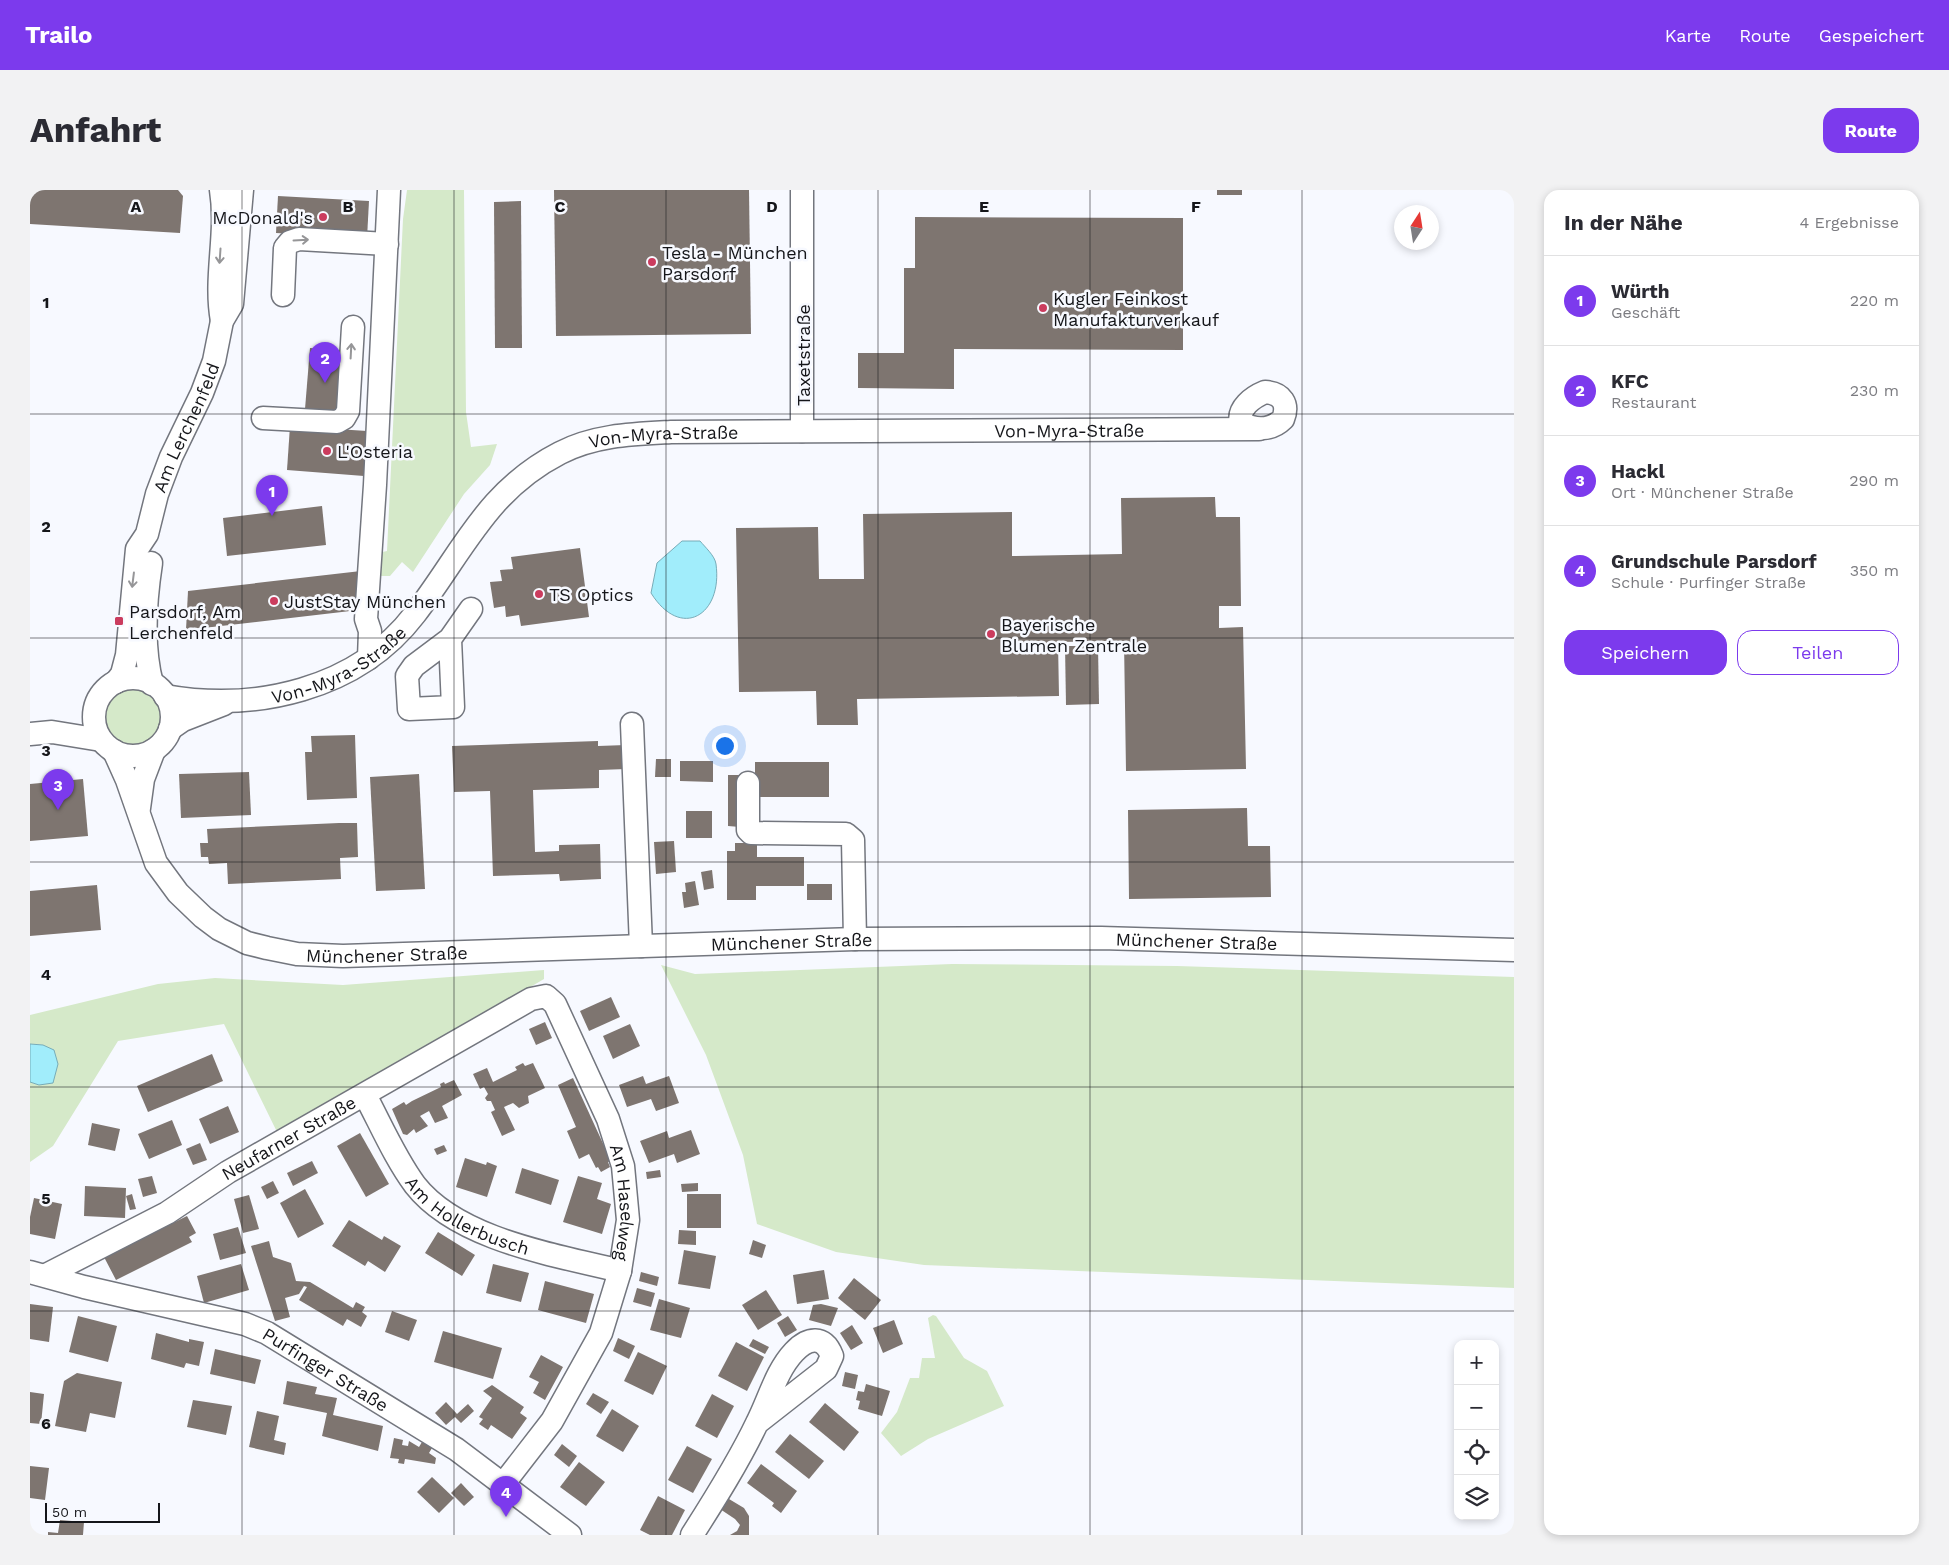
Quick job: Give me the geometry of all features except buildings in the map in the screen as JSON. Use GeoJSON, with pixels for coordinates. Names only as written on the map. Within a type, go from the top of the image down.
{"type":"FeatureCollection","features":[{"type":"Feature","properties":{"kind":"street","name":"Am Lerchenfeld"},"geometry":{"type":"LineString","coordinates":[[221,190],[223,226],[218,298],[222,321]]}},
{"type":"Feature","properties":{"kind":"street","name":"Am Lerchenfeld"},"geometry":{"type":"LineString","coordinates":[[95,707],[105,690],[116,682],[122,674],[127,655],[137,549],[147,534],[156,494],[214,361],[222,321],[232,304],[235,286],[237,228],[242,190]]}},
{"type":"Feature","properties":{"kind":"street"},"geometry":{"type":"LineString","coordinates":[[369,658],[370,631],[366,619],[389,190]]}},
{"type":"Feature","properties":{"kind":"street","name":"Taxetstraße"},"geometry":{"type":"LineString","coordinates":[[802,190],[802,431]]}},
{"type":"Feature","properties":{"kind":"street"},"geometry":{"type":"LineString","coordinates":[[283,295],[285,248],[290,242],[299,239],[387,244]]}},
{"type":"Feature","properties":{"kind":"street"},"geometry":{"type":"LineString","coordinates":[[263,418],[337,422],[344,418],[348,411],[353,327]]}},
{"type":"Feature","properties":{"kind":"street","name":"Von-Myra-Straße"},"geometry":{"type":"LineString","coordinates":[[159,690],[228,702],[273,698],[314,687],[369,658],[400,632],[415,614],[492,505],[526,474],[561,452],[587,442],[618,435],[671,432],[1204,430],[1259,429],[1278,424],[1283,420],[1286,406],[1278,395],[1272,392],[1259,394],[1204,430]]}},
{"type":"Feature","properties":{"kind":"street"},"geometry":{"type":"LineString","coordinates":[[1249,402],[1239,416],[1241,422],[1259,429]]}},
{"type":"Feature","properties":{"kind":"street","name":"Am Lerchenfeld"},"geometry":{"type":"LineString","coordinates":[[147,534],[152,556],[147,588],[146,655],[171,716],[170,729]]}},
{"type":"Feature","properties":{"kind":"street"},"geometry":{"type":"LineString","coordinates":[[450,638],[471,609]]}},
{"type":"Feature","properties":{"kind":"street"},"geometry":{"type":"LineString","coordinates":[[116,682],[134,679],[159,690]]}},
{"type":"Feature","properties":{"kind":"street","name":"Von-Myra-Straße"},"geometry":{"type":"LineString","coordinates":[[170,729],[183,720],[228,702]]}},
{"type":"Feature","properties":{"kind":"street"},"geometry":{"type":"LineString","coordinates":[[52,732],[95,707]]}},
{"type":"Feature","properties":{"kind":"street"},"geometry":{"type":"LineString","coordinates":[[95,707],[94,721],[108,746]]}},
{"type":"Feature","properties":{"kind":"street"},"geometry":{"type":"LineString","coordinates":[[632,724],[641,946]]}},
{"type":"Feature","properties":{"kind":"street"},"geometry":{"type":"LineString","coordinates":[[30,734],[52,732],[108,746],[134,756],[154,750],[164,740],[170,729]]}},
{"type":"Feature","properties":{"kind":"street","name":"Münchener Straße"},"geometry":{"type":"LineString","coordinates":[[108,746],[139,812],[156,863],[178,893],[219,929],[247,943],[297,954],[336,956],[854,939],[1100,938],[1514,950]]}},
{"type":"Feature","properties":{"kind":"street","name":"Münchener Straße"},"geometry":{"type":"LineString","coordinates":[[139,812],[143,779],[154,750]]}},
{"type":"Feature","properties":{"kind":"street"},"geometry":{"type":"LineString","coordinates":[[748,782],[748,830],[751,833],[846,834],[853,840],[854,939]]}},
{"type":"Feature","properties":{"kind":"street","name":"Neufarner Straße"},"geometry":{"type":"LineString","coordinates":[[38,1273],[167,1213],[228,1172],[531,999],[546,996]]}},
{"type":"Feature","properties":{"kind":"street","name":"Am Haselweg"},"geometry":{"type":"LineString","coordinates":[[504,1483],[552,1421],[601,1333],[620,1271],[628,1220],[623,1166],[595,1090],[555,1004],[546,996]]}},
{"type":"Feature","properties":{"kind":"street","name":"Am Hollerbusch"},"geometry":{"type":"LineString","coordinates":[[365,1095],[416,1185],[448,1213],[478,1230],[522,1246],[620,1271]]}},
{"type":"Feature","properties":{"kind":"street","name":"Purfinger Straße"},"geometry":{"type":"LineString","coordinates":[[38,1273],[84,1287],[245,1324],[267,1333],[414,1422],[504,1483],[570,1535]]}},
{"type":"Feature","properties":{"kind":"street"},"geometry":{"type":"LineString","coordinates":[[692,1535],[757,1423]]}},
{"type":"Feature","properties":{"kind":"green space"},"geometry":{"type":"Polygon","coordinates":[[[407,190],[464,190],[466,412],[471,447],[497,444],[490,465],[464,494],[413,572],[402,562],[390,576],[379,576],[378,553],[387,551],[403,219],[407,190]]]}},
{"type":"Feature","properties":{"kind":"green space"},"geometry":{"type":"Polygon","coordinates":[[[127,687],[139,687],[150,692],[158,700],[163,711],[161,729],[150,742],[139,747],[127,747],[116,742],[108,734],[103,723],[103,711],[108,700],[116,692],[127,687]]]}},
{"type":"Feature","properties":{"kind":"green space"},"geometry":{"type":"Polygon","coordinates":[[[952,964],[1177,966],[1514,977],[1514,1288],[924,1265],[836,1252],[757,1224],[743,1155],[706,1055],[661,965],[695,974],[952,964]]]}},
{"type":"Feature","properties":{"kind":"green space"},"geometry":{"type":"Polygon","coordinates":[[[544,970],[544,979],[278,1134],[224,1024],[118,1041],[53,1146],[30,1162],[30,1082],[39,1085],[43,1045],[30,1044],[30,1015],[158,984],[215,978],[343,985],[544,970]]]}},
{"type":"Feature","properties":{"kind":"green space"},"geometry":{"type":"Polygon","coordinates":[[[933,1315],[936,1316],[964,1358],[987,1371],[1004,1406],[928,1439],[901,1456],[881,1433],[897,1412],[910,1378],[919,1378],[922,1358],[935,1358],[928,1318],[933,1315]]]}},
{"type":"Feature","properties":{"kind":"water"},"geometry":{"type":"Polygon","coordinates":[[[682,541],[700,541],[712,555],[716,564],[716,582],[713,597],[706,608],[697,616],[687,618],[675,616],[663,608],[651,593],[657,563],[682,541]]]}},
{"type":"Feature","properties":{"kind":"water"},"geometry":{"type":"Polygon","coordinates":[[[30,1044],[43,1045],[54,1050],[58,1064],[53,1083],[39,1085],[30,1082],[30,1044]]]}},
{"type":"Feature","properties":{"kind":"place","name":"McDonald's"},"geometry":{"type":"Point","coordinates":[323,217]}},
{"type":"Feature","properties":{"kind":"place","name":"Tesla - München Parsdorf"},"geometry":{"type":"Point","coordinates":[652,262]}},
{"type":"Feature","properties":{"kind":"place","name":"Kugler Feinkost Manufakturverkauf"},"geometry":{"type":"Point","coordinates":[1043,308]}},
{"type":"Feature","properties":{"kind":"place","name":"KFC"},"geometry":{"type":"Point","coordinates":[325,383]}},
{"type":"Feature","properties":{"kind":"place","name":"L'Osteria"},"geometry":{"type":"Point","coordinates":[327,451]}},
{"type":"Feature","properties":{"kind":"place","name":"Würth"},"geometry":{"type":"Point","coordinates":[272,516]}},
{"type":"Feature","properties":{"kind":"place","name":"TS Optics"},"geometry":{"type":"Point","coordinates":[539,594]}},
{"type":"Feature","properties":{"kind":"place","name":"JustStay München"},"geometry":{"type":"Point","coordinates":[274,601]}},
{"type":"Feature","properties":{"kind":"place","name":"Parsdorf, Am Lerchenfeld"},"geometry":{"type":"Point","coordinates":[119,621]}},
{"type":"Feature","properties":{"kind":"place","name":"Bayerische Blumen Zentrale"},"geometry":{"type":"Point","coordinates":[991,634]}},
{"type":"Feature","properties":{"kind":"place","name":"Hackl"},"geometry":{"type":"Point","coordinates":[58,810]}},
{"type":"Feature","properties":{"kind":"place","name":"Grundschule Parsdorf"},"geometry":{"type":"Point","coordinates":[506,1517]}}]}
